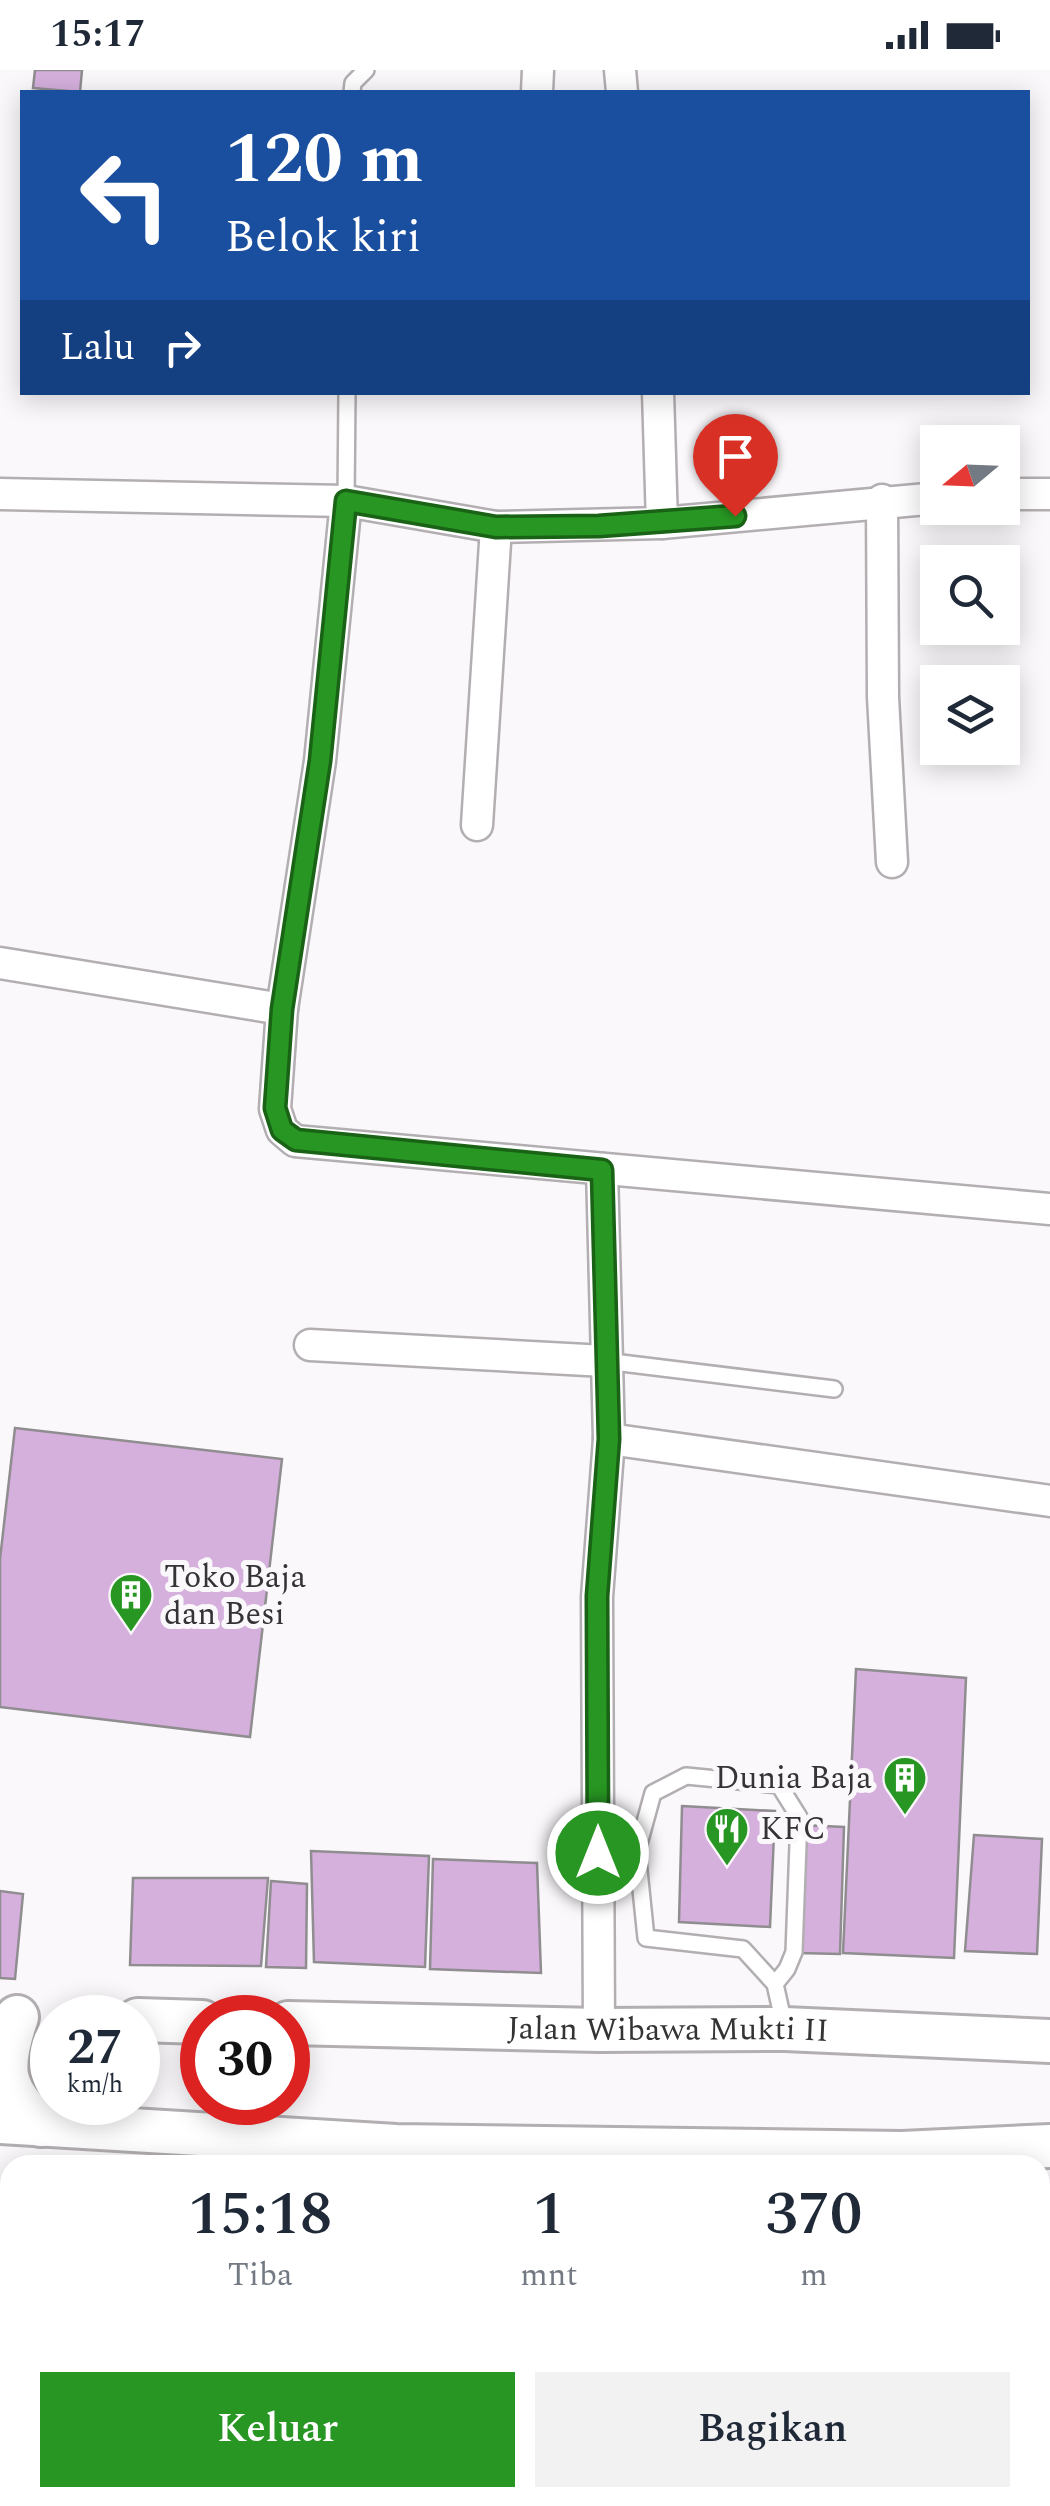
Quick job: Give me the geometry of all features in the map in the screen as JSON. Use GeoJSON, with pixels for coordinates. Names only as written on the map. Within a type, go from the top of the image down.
{"type":"FeatureCollection","features":[{"type":"Feature","properties":{"kind":"main road"},"geometry":{"type":"LineString","coordinates":[[23,2018],[6,2047],[6,2082],[19,2105],[21,2124],[304,2147],[746,2155]]}},
{"type":"Feature","properties":{"kind":"main road","name":"Jalan Wibawa Mukti II"},"geometry":{"type":"LineString","coordinates":[[310,2024],[784,2029],[1050,2041]]}},
{"type":"Feature","properties":{"kind":"main road"},"geometry":{"type":"LineString","coordinates":[[948,2155],[1050,2146]]}},
{"type":"Feature","properties":{"kind":"street"},"geometry":{"type":"LineString","coordinates":[[658,395],[662,523]]}},
{"type":"Feature","properties":{"kind":"street"},"geometry":{"type":"LineString","coordinates":[[0,494],[346,501],[496,527],[662,523],[920,499]]}},
{"type":"Feature","properties":{"kind":"street"},"geometry":{"type":"LineString","coordinates":[[1020,494],[1050,494]]}},
{"type":"Feature","properties":{"kind":"street"},"geometry":{"type":"LineString","coordinates":[[882,500],[884,696],[892,862]]}},
{"type":"Feature","properties":{"kind":"street"},"geometry":{"type":"LineString","coordinates":[[346,501],[320,761],[282,1009],[275,1108],[282,1130],[296,1140],[1050,1209]]}},
{"type":"Feature","properties":{"kind":"street"},"geometry":{"type":"LineString","coordinates":[[478,825],[496,527]]}},
{"type":"Feature","properties":{"kind":"street"},"geometry":{"type":"LineString","coordinates":[[0,963],[282,1009]]}},
{"type":"Feature","properties":{"kind":"street"},"geometry":{"type":"LineString","coordinates":[[599,2030],[597,1596],[609,1439],[602,1170]]}},
{"type":"Feature","properties":{"kind":"street"},"geometry":{"type":"LineString","coordinates":[[310,1345],[605,1361]]}},
{"type":"Feature","properties":{"kind":"street"},"geometry":{"type":"LineString","coordinates":[[609,1439],[1050,1502]]}},
{"type":"Feature","properties":{"kind":"street"},"geometry":{"type":"LineString","coordinates":[[1050,2146],[1050,2154]]}},
{"type":"Feature","properties":{"kind":"lane"},"geometry":{"type":"LineString","coordinates":[[352,90],[352,83],[366,70]]}},
{"type":"Feature","properties":{"kind":"lane"},"geometry":{"type":"LineString","coordinates":[[346,501],[347,395]]}},
{"type":"Feature","properties":{"kind":"lane"},"geometry":{"type":"LineString","coordinates":[[605,1361],[834,1389]]}},
{"type":"Feature","properties":{"kind":"lane"},"geometry":{"type":"LineString","coordinates":[[775,1984],[787,1970],[794,1952],[799,1817],[779,1785],[686,1776],[652,1793],[637,1852],[646,1938],[743,1949],[775,1984],[784,2029]]}},
{"type":"Feature","properties":{"kind":"building"},"geometry":{"type":"Polygon","coordinates":[[[35,70],[82,70],[80,90],[33,88],[35,70]]]}},
{"type":"Feature","properties":{"kind":"building","name":"Toko Baja dan Besi"},"geometry":{"type":"Polygon","coordinates":[[[15,1428],[282,1459],[250,1737],[0,1707],[0,1559],[15,1428]]]}},
{"type":"Feature","properties":{"kind":"building","name":"Dunia Baja"},"geometry":{"type":"Polygon","coordinates":[[[856,1669],[966,1678],[954,1958],[843,1953],[856,1669]]]}},
{"type":"Feature","properties":{"kind":"building","name":"KFC"},"geometry":{"type":"Polygon","coordinates":[[[682,1806],[775,1811],[770,1927],[679,1922],[682,1806]]]}},
{"type":"Feature","properties":{"kind":"building"},"geometry":{"type":"Polygon","coordinates":[[[803,1825],[844,1827],[840,1954],[798,1953],[803,1825]]]}},
{"type":"Feature","properties":{"kind":"building"},"geometry":{"type":"Polygon","coordinates":[[[974,1835],[1042,1839],[1037,1954],[965,1951],[974,1835]]]}},
{"type":"Feature","properties":{"kind":"building"},"geometry":{"type":"Polygon","coordinates":[[[311,1851],[429,1856],[425,1967],[314,1962],[311,1851]]]}},
{"type":"Feature","properties":{"kind":"building"},"geometry":{"type":"Polygon","coordinates":[[[433,1859],[537,1863],[541,1973],[430,1969],[433,1859]]]}},
{"type":"Feature","properties":{"kind":"building"},"geometry":{"type":"Polygon","coordinates":[[[133,1878],[268,1878],[261,1966],[130,1965],[133,1878]]]}},
{"type":"Feature","properties":{"kind":"building"},"geometry":{"type":"Polygon","coordinates":[[[271,1881],[307,1884],[306,1968],[266,1967],[271,1881]]]}},
{"type":"Feature","properties":{"kind":"building"},"geometry":{"type":"Polygon","coordinates":[[[0,1891],[23,1894],[15,1979],[0,1978],[0,1891]]]}},
{"type":"Feature","properties":{"kind":"place","name":"Toko Baja dan Besi"},"geometry":{"type":"Point","coordinates":[131,1633]}},
{"type":"Feature","properties":{"kind":"place","name":"Dunia Baja"},"geometry":{"type":"Point","coordinates":[905,1816]}},
{"type":"Feature","properties":{"kind":"place","name":"KFC"},"geometry":{"type":"Point","coordinates":[727,1867]}},
{"type":"Feature","properties":{"kind":"route"},"geometry":{"type":"LineString","coordinates":[[598,1853],[597,1596],[609,1439],[602,1170],[296,1140],[282,1130],[275,1108],[282,1009],[320,761],[346,501],[496,527],[599,526],[735,516]]}}]}
